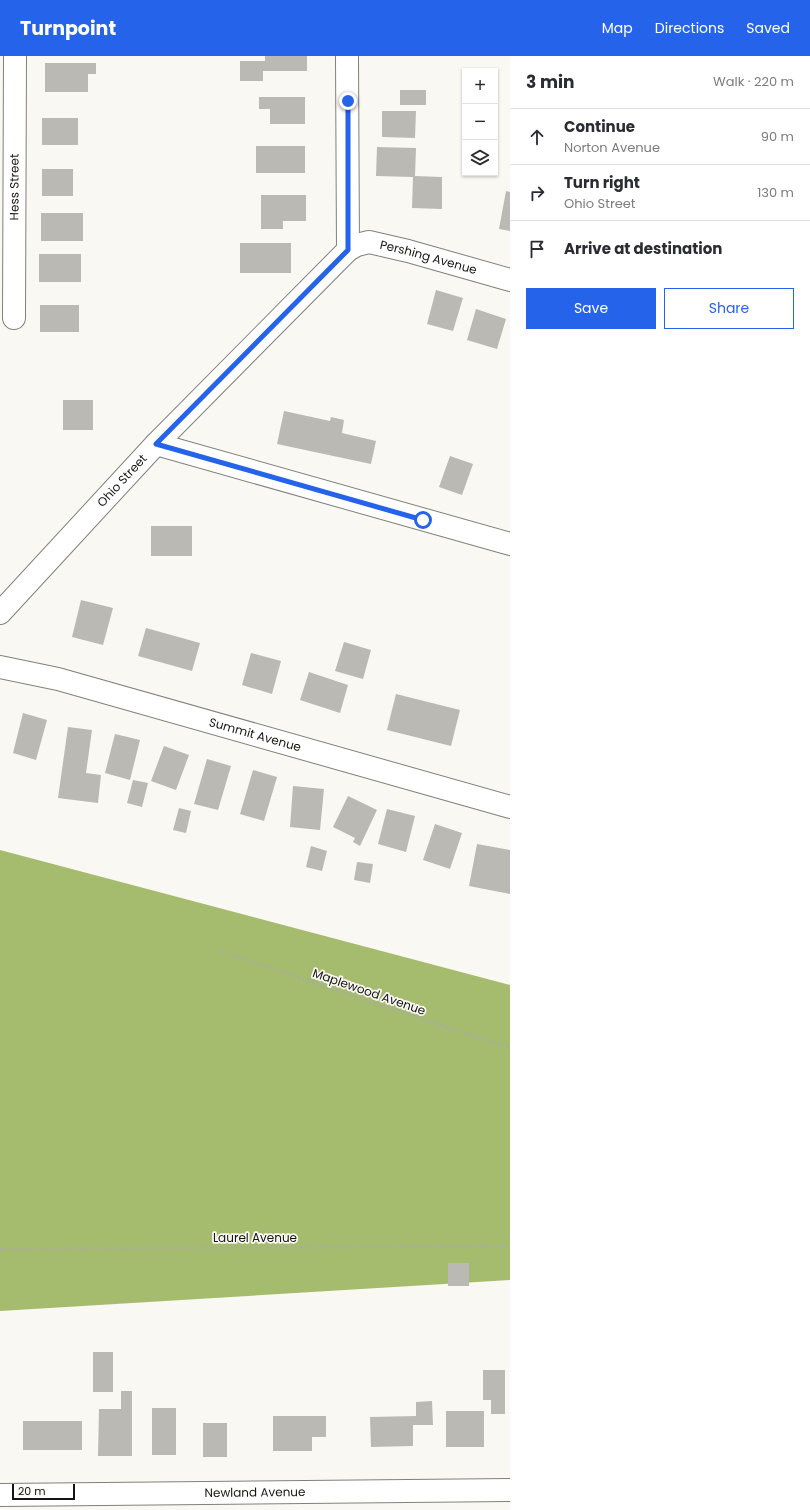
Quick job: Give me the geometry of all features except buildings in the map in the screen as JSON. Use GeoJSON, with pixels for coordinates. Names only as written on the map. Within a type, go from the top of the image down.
{"type":"FeatureCollection","features":[{"type":"Feature","properties":{"kind":"street","name":"Hess Street"},"geometry":{"type":"LineString","coordinates":[[14,318],[15,56]]}},
{"type":"Feature","properties":{"kind":"street"},"geometry":{"type":"LineString","coordinates":[[347,56],[348,250]]}},
{"type":"Feature","properties":{"kind":"street","name":"Pershing Avenue"},"geometry":{"type":"LineString","coordinates":[[348,250],[357,244],[369,242],[408,251],[510,280]]}},
{"type":"Feature","properties":{"kind":"street","name":"Ohio Street"},"geometry":{"type":"LineString","coordinates":[[0,613],[156,444],[348,250]]}},
{"type":"Feature","properties":{"kind":"street"},"geometry":{"type":"LineString","coordinates":[[156,444],[510,544]]}},
{"type":"Feature","properties":{"kind":"street","name":"Summit Avenue"},"geometry":{"type":"LineString","coordinates":[[0,668],[58,679],[510,807]]}},
{"type":"Feature","properties":{"kind":"street","name":"Newland Avenue"},"geometry":{"type":"LineString","coordinates":[[0,1495],[510,1490]]}},
{"type":"Feature","properties":{"kind":"path","name":"Maplewood Avenue"},"geometry":{"type":"LineString","coordinates":[[222,952],[482,1040],[510,1047]]}},
{"type":"Feature","properties":{"kind":"path","name":"Laurel Avenue"},"geometry":{"type":"LineString","coordinates":[[0,1249],[510,1246]]}},
{"type":"Feature","properties":{"kind":"green space"},"geometry":{"type":"Polygon","coordinates":[[[0,850],[510,985],[510,1280],[0,1311],[0,850]]]}},
{"type":"Feature","properties":{"kind":"route"},"geometry":{"type":"LineString","coordinates":[[348,101],[348,250],[156,444],[423,520]]}}]}
